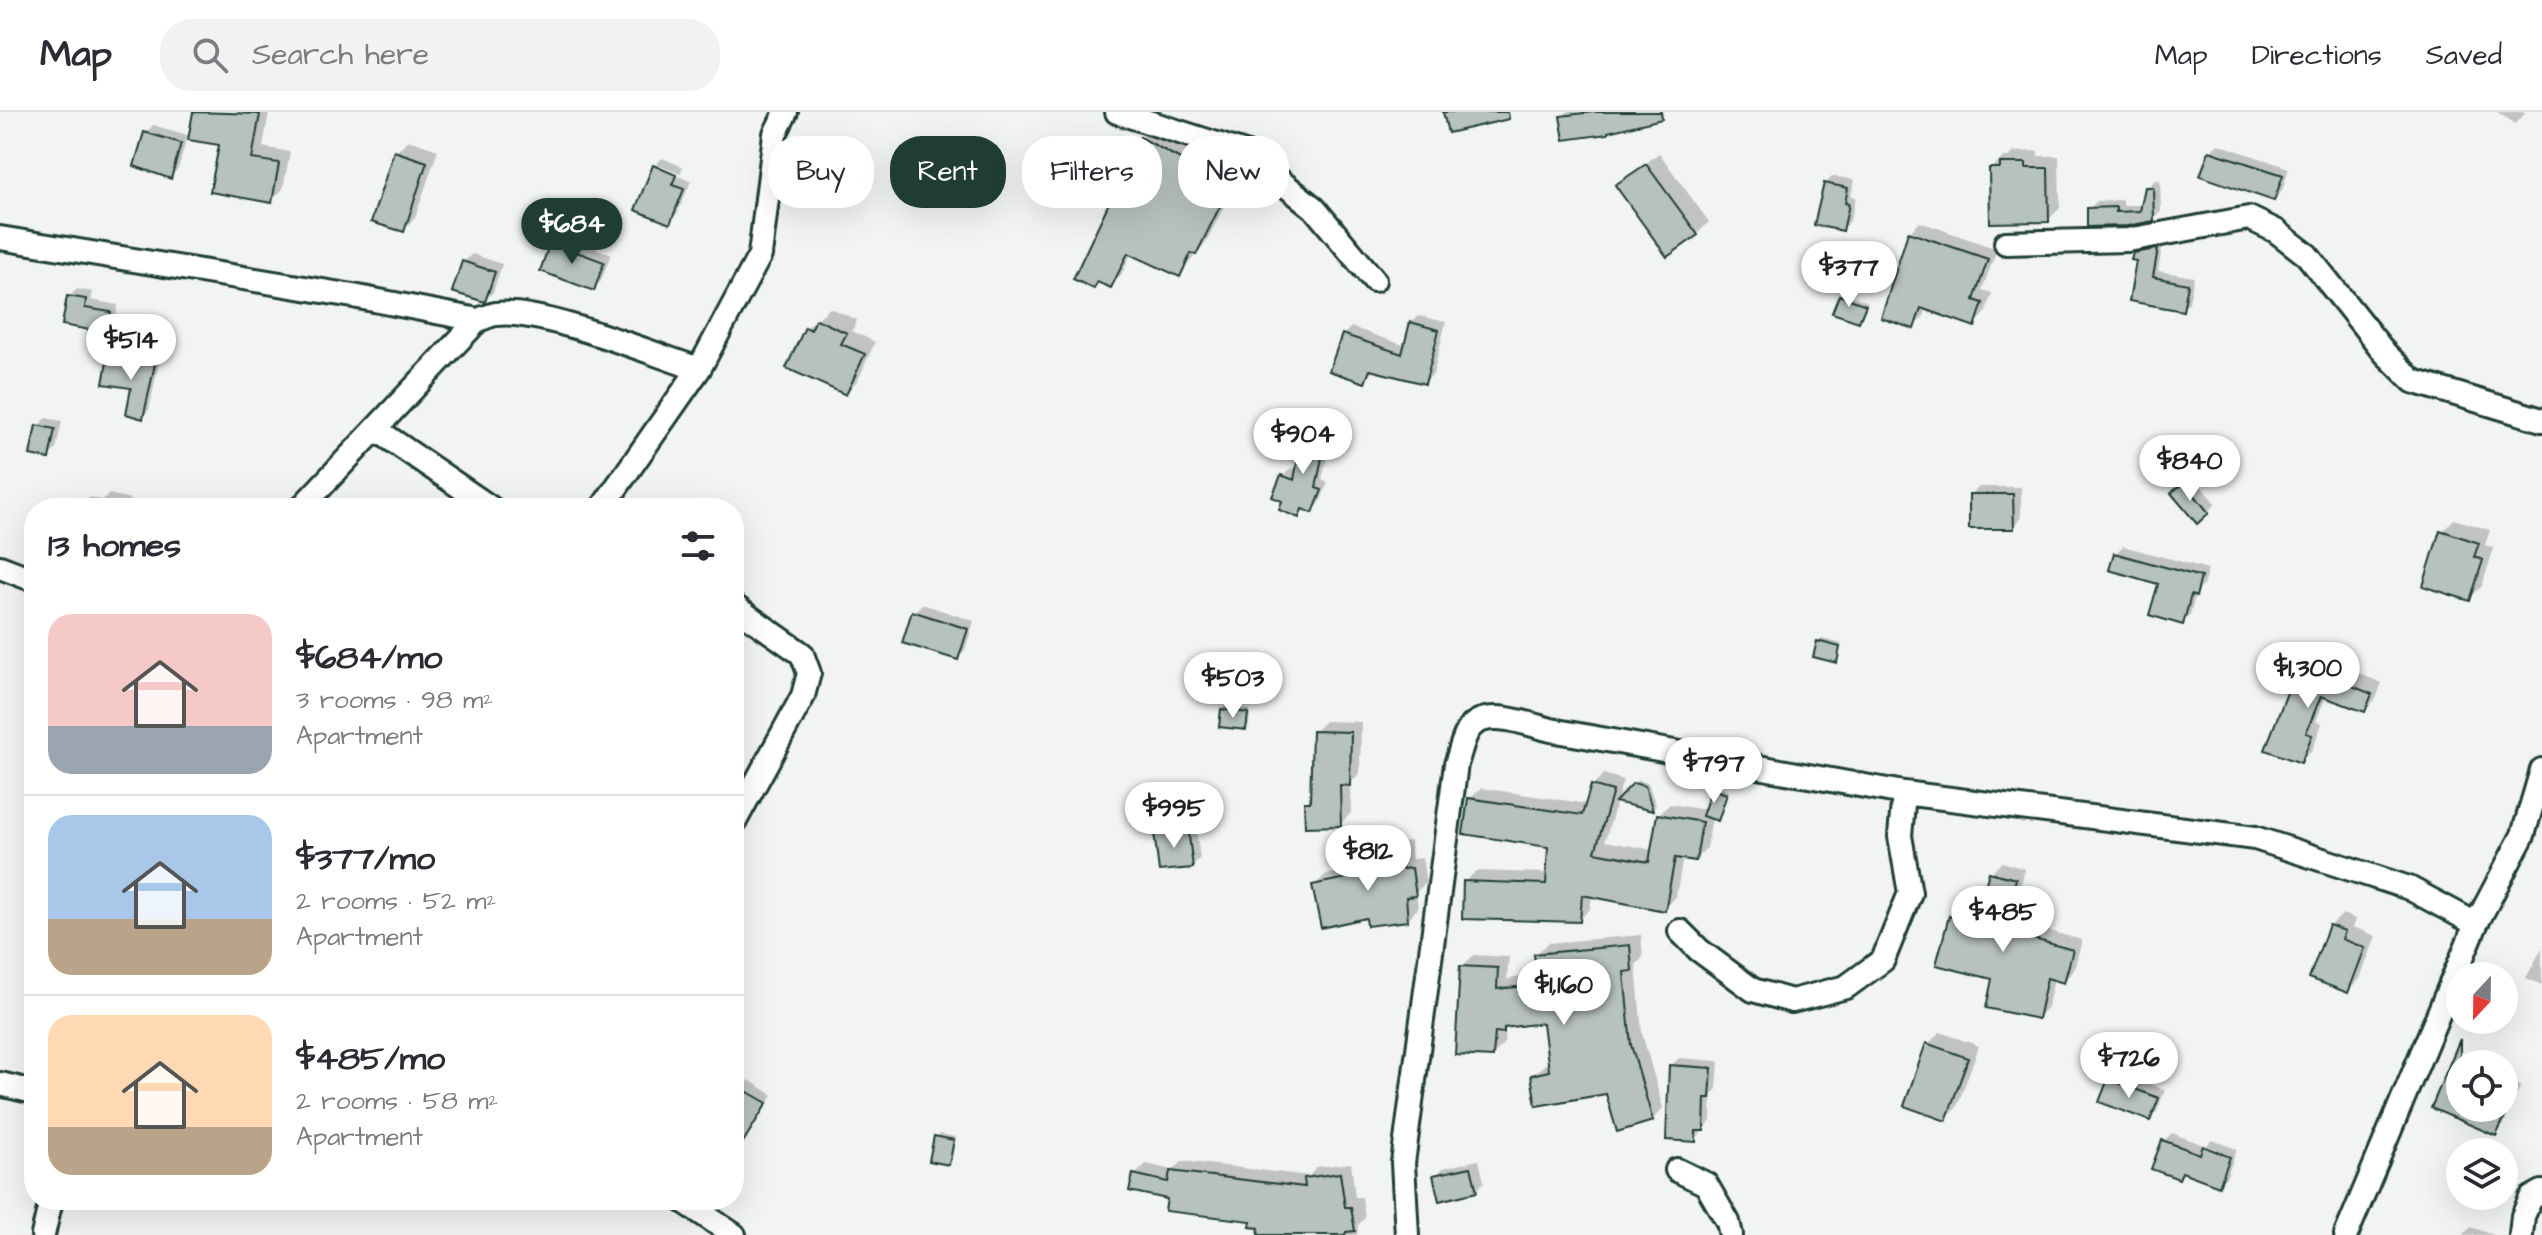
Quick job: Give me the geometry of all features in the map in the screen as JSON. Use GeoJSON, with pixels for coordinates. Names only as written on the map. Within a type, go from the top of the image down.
{"type":"FeatureCollection","features":[{"type":"Feature","properties":{"kind":"street"},"geometry":{"type":"LineString","coordinates":[[609,498],[699,369],[760,255],[775,134],[786,112]]}},
{"type":"Feature","properties":{"kind":"street"},"geometry":{"type":"LineString","coordinates":[[1117,112],[1245,153],[1314,208],[1374,280]]}},
{"type":"Feature","properties":{"kind":"street"},"geometry":{"type":"LineString","coordinates":[[2006,243],[2128,240],[2249,218],[2276,231],[2307,255],[2385,353],[2413,381],[2542,420]]}},
{"type":"Feature","properties":{"kind":"street"},"geometry":{"type":"LineString","coordinates":[[0,238],[353,296],[478,320]]}},
{"type":"Feature","properties":{"kind":"street"},"geometry":{"type":"LineString","coordinates":[[311,498],[478,320],[496,314],[530,316],[699,369]]}},
{"type":"Feature","properties":{"kind":"street"},"geometry":{"type":"LineString","coordinates":[[377,430],[476,498]]}},
{"type":"Feature","properties":{"kind":"street"},"geometry":{"type":"LineString","coordinates":[[0,567],[24,576]]}},
{"type":"Feature","properties":{"kind":"street"},"geometry":{"type":"LineString","coordinates":[[744,613],[802,654],[809,673],[803,696],[744,805]]}},
{"type":"Feature","properties":{"kind":"street"},"geometry":{"type":"LineString","coordinates":[[1407,1235],[1403,1163],[1456,764],[1471,728],[1485,719],[1504,719],[1904,793],[2255,838],[2409,888],[2476,924]]}},
{"type":"Feature","properties":{"kind":"street"},"geometry":{"type":"LineString","coordinates":[[2346,1235],[2476,924],[2523,835],[2542,770]]}},
{"type":"Feature","properties":{"kind":"street"},"geometry":{"type":"LineString","coordinates":[[1680,931],[1699,950],[1753,990],[1792,1001],[1846,987],[1883,960],[1910,893],[1900,836],[1904,793]]}},
{"type":"Feature","properties":{"kind":"street"},"geometry":{"type":"LineString","coordinates":[[0,1084],[24,1090]]}},
{"type":"Feature","properties":{"kind":"street"},"geometry":{"type":"LineString","coordinates":[[1677,1170],[1706,1184],[1728,1222],[1731,1235]]}},
{"type":"Feature","properties":{"kind":"street"},"geometry":{"type":"LineString","coordinates":[[2521,1235],[2523,1216],[2531,1198],[2542,1192]]}},
{"type":"Feature","properties":{"kind":"street"},"geometry":{"type":"LineString","coordinates":[[43,1235],[49,1210]]}},
{"type":"Feature","properties":{"kind":"street"},"geometry":{"type":"LineString","coordinates":[[697,1210],[734,1235]]}},
{"type":"Feature","properties":{"kind":"building"},"geometry":{"type":"Polygon","coordinates":[[[193,112],[260,114],[252,159],[279,163],[272,203],[210,192],[219,145],[188,140],[193,112]]]}},
{"type":"Feature","properties":{"kind":"building"},"geometry":{"type":"Polygon","coordinates":[[[1443,112],[1508,112],[1509,119],[1448,133],[1443,112]]]}},
{"type":"Feature","properties":{"kind":"building"},"geometry":{"type":"Polygon","coordinates":[[[1593,112],[1661,112],[1662,119],[1608,134],[1564,140],[1560,116],[1593,112]]]}},
{"type":"Feature","properties":{"kind":"building"},"geometry":{"type":"Polygon","coordinates":[[[144,132],[181,143],[171,179],[134,166],[144,132]]]}},
{"type":"Feature","properties":{"kind":"building"},"geometry":{"type":"Polygon","coordinates":[[[1162,149],[1178,158],[1178,208],[1219,208],[1196,255],[1191,253],[1180,277],[1128,253],[1111,288],[1097,282],[1094,289],[1073,279],[1106,208],[1162,208],[1162,149]]]}},
{"type":"Feature","properties":{"kind":"building"},"geometry":{"type":"Polygon","coordinates":[[[394,151],[427,162],[404,232],[371,222],[394,151]]]}},
{"type":"Feature","properties":{"kind":"building"},"geometry":{"type":"Polygon","coordinates":[[[2209,151],[2283,175],[2274,201],[2200,176],[2209,151]]]}},
{"type":"Feature","properties":{"kind":"building"},"geometry":{"type":"Polygon","coordinates":[[[2000,163],[2026,163],[2026,168],[2048,168],[2049,222],[1990,223],[1989,168],[2000,168],[2000,163]]]}},
{"type":"Feature","properties":{"kind":"building"},"geometry":{"type":"Polygon","coordinates":[[[1646,164],[1698,235],[1667,257],[1615,185],[1646,164]]]}},
{"type":"Feature","properties":{"kind":"building"},"geometry":{"type":"Polygon","coordinates":[[[653,165],[676,175],[672,185],[684,189],[670,224],[635,210],[653,165]]]}},
{"type":"Feature","properties":{"kind":"building"},"geometry":{"type":"Polygon","coordinates":[[[1824,183],[1848,188],[1845,203],[1849,204],[1843,231],[1814,225],[1824,183]]]}},
{"type":"Feature","properties":{"kind":"building"},"geometry":{"type":"Polygon","coordinates":[[[2145,187],[2153,187],[2154,221],[2127,226],[2087,227],[2087,208],[2116,207],[2116,212],[2140,211],[2145,187]]]}},
{"type":"Feature","properties":{"kind":"building"},"geometry":{"type":"Polygon","coordinates":[[[1908,232],[1988,259],[1974,300],[1983,303],[1975,327],[1921,308],[1914,329],[1881,318],[1908,232]]]}},
{"type":"Feature","properties":{"kind":"building"},"geometry":{"type":"Polygon","coordinates":[[[550,242],[604,262],[594,291],[540,271],[550,242]]]}},
{"type":"Feature","properties":{"kind":"building"},"geometry":{"type":"Polygon","coordinates":[[[2158,249],[2153,277],[2188,284],[2183,311],[2129,301],[2136,261],[2131,260],[2133,253],[2158,249]]]}},
{"type":"Feature","properties":{"kind":"building"},"geometry":{"type":"Polygon","coordinates":[[[462,261],[495,272],[485,302],[452,292],[462,261]]]}},
{"type":"Feature","properties":{"kind":"building"},"geometry":{"type":"Polygon","coordinates":[[[1839,295],[1866,305],[1859,322],[1832,313],[1839,295]]]}},
{"type":"Feature","properties":{"kind":"building"},"geometry":{"type":"Polygon","coordinates":[[[67,296],[86,299],[85,308],[111,312],[107,333],[62,325],[67,296]]]}},
{"type":"Feature","properties":{"kind":"building"},"geometry":{"type":"Polygon","coordinates":[[[816,319],[847,333],[841,344],[865,354],[846,395],[786,368],[805,327],[811,330],[816,319]]]}},
{"type":"Feature","properties":{"kind":"building"},"geometry":{"type":"Polygon","coordinates":[[[1410,322],[1439,330],[1425,384],[1370,370],[1365,383],[1329,371],[1342,334],[1402,354],[1410,322]]]}},
{"type":"Feature","properties":{"kind":"building"},"geometry":{"type":"Polygon","coordinates":[[[108,356],[155,364],[143,419],[126,414],[131,388],[103,384],[108,356]]]}},
{"type":"Feature","properties":{"kind":"building"},"geometry":{"type":"Polygon","coordinates":[[[36,425],[55,429],[49,459],[30,455],[36,425]]]}},
{"type":"Feature","properties":{"kind":"building"},"geometry":{"type":"Polygon","coordinates":[[[1304,427],[1327,432],[1316,488],[1322,490],[1313,513],[1302,509],[1299,518],[1279,510],[1282,501],[1272,497],[1281,475],[1294,480],[1304,427]]]}},
{"type":"Feature","properties":{"kind":"building"},"geometry":{"type":"Polygon","coordinates":[[[2184,482],[2209,513],[2197,524],[2171,493],[2184,482]]]}},
{"type":"Feature","properties":{"kind":"building"},"geometry":{"type":"Polygon","coordinates":[[[1969,494],[2013,494],[2014,529],[1969,529],[1969,494]]]}},
{"type":"Feature","properties":{"kind":"building"},"geometry":{"type":"Polygon","coordinates":[[[2440,530],[2479,543],[2474,557],[2483,560],[2470,601],[2423,586],[2440,530]]]}},
{"type":"Feature","properties":{"kind":"building"},"geometry":{"type":"Polygon","coordinates":[[[2114,553],[2201,577],[2196,597],[2191,595],[2183,625],[2149,615],[2158,584],[2109,570],[2114,553]]]}},
{"type":"Feature","properties":{"kind":"building"},"geometry":{"type":"Polygon","coordinates":[[[912,611],[968,629],[958,660],[902,643],[912,611]]]}},
{"type":"Feature","properties":{"kind":"building"},"geometry":{"type":"Polygon","coordinates":[[[1817,641],[1840,647],[1837,663],[1813,657],[1817,641]]]}},
{"type":"Feature","properties":{"kind":"building"},"geometry":{"type":"Polygon","coordinates":[[[2298,664],[2372,694],[2365,712],[2321,696],[2306,733],[2312,735],[2301,763],[2265,750],[2298,664]]]}},
{"type":"Feature","properties":{"kind":"building"},"geometry":{"type":"Polygon","coordinates":[[[1221,709],[1248,713],[1246,730],[1219,727],[1221,709]]]}},
{"type":"Feature","properties":{"kind":"building"},"geometry":{"type":"Polygon","coordinates":[[[1312,731],[1351,732],[1350,786],[1340,785],[1341,826],[1305,827],[1304,802],[1310,802],[1312,731]]]}},
{"type":"Feature","properties":{"kind":"building"},"geometry":{"type":"Polygon","coordinates":[[[1633,783],[1645,786],[1653,811],[1615,802],[1633,783]]]}},
{"type":"Feature","properties":{"kind":"building"},"geometry":{"type":"Polygon","coordinates":[[[1591,785],[1613,791],[1595,852],[1649,862],[1657,814],[1702,822],[1696,861],[1675,858],[1665,911],[1582,895],[1580,922],[1462,919],[1463,881],[1546,884],[1548,847],[1463,834],[1468,798],[1582,815],[1591,785]]]}},
{"type":"Feature","properties":{"kind":"building"},"geometry":{"type":"Polygon","coordinates":[[[1711,789],[1727,794],[1718,821],[1702,816],[1711,789]]]}},
{"type":"Feature","properties":{"kind":"building"},"geometry":{"type":"Polygon","coordinates":[[[1188,828],[1193,868],[1159,871],[1154,832],[1188,828]]]}},
{"type":"Feature","properties":{"kind":"building"},"geometry":{"type":"Polygon","coordinates":[[[1400,850],[1402,869],[1412,868],[1416,896],[1406,897],[1408,921],[1367,926],[1366,918],[1321,928],[1312,885],[1361,875],[1358,855],[1400,850]]]}},
{"type":"Feature","properties":{"kind":"building"},"geometry":{"type":"Polygon","coordinates":[[[1989,872],[2016,879],[2002,930],[2073,950],[2064,983],[2047,978],[2038,1019],[1986,1008],[1992,979],[1936,965],[1949,916],[1975,923],[1989,872]]]}},
{"type":"Feature","properties":{"kind":"building"},"geometry":{"type":"Polygon","coordinates":[[[2329,925],[2345,931],[2342,939],[2365,948],[2348,993],[2309,978],[2329,925]]]}},
{"type":"Feature","properties":{"kind":"building"},"geometry":{"type":"Polygon","coordinates":[[[1630,945],[1632,971],[1624,972],[1631,1045],[1653,1121],[1617,1132],[1606,1094],[1536,1106],[1531,1075],[1549,1071],[1543,1023],[1504,1028],[1504,1033],[1495,1032],[1493,1057],[1455,1055],[1460,966],[1498,968],[1497,989],[1538,985],[1534,954],[1630,945]]]}},
{"type":"Feature","properties":{"kind":"building"},"geometry":{"type":"Polygon","coordinates":[[[1926,1043],[1968,1058],[1946,1121],[1904,1106],[1926,1043]]]}},
{"type":"Feature","properties":{"kind":"building"},"geometry":{"type":"Polygon","coordinates":[[[1669,1065],[1712,1068],[1710,1098],[1705,1098],[1704,1131],[1696,1131],[1696,1142],[1666,1140],[1669,1065]]]}},
{"type":"Feature","properties":{"kind":"building"},"geometry":{"type":"Polygon","coordinates":[[[2446,1072],[2446,1114],[2431,1108],[2446,1072]]]}},
{"type":"Feature","properties":{"kind":"building"},"geometry":{"type":"Polygon","coordinates":[[[2108,1079],[2159,1098],[2150,1121],[2099,1102],[2108,1079]]]}},
{"type":"Feature","properties":{"kind":"building"},"geometry":{"type":"Polygon","coordinates":[[[744,1090],[767,1103],[744,1141],[744,1090]]]}},
{"type":"Feature","properties":{"kind":"building"},"geometry":{"type":"Polygon","coordinates":[[[2464,1122],[2502,1122],[2496,1136],[2464,1122]]]}},
{"type":"Feature","properties":{"kind":"building"},"geometry":{"type":"Polygon","coordinates":[[[934,1136],[954,1140],[949,1165],[929,1161],[934,1136]]]}},
{"type":"Feature","properties":{"kind":"building"},"geometry":{"type":"Polygon","coordinates":[[[2162,1140],[2200,1154],[2203,1146],[2230,1157],[2219,1186],[2182,1172],[2179,1179],[2151,1169],[2162,1140]]]}},
{"type":"Feature","properties":{"kind":"building"},"geometry":{"type":"Polygon","coordinates":[[[1471,1167],[1477,1192],[1439,1201],[1433,1175],[1471,1167]]]}},
{"type":"Feature","properties":{"kind":"building"},"geometry":{"type":"Polygon","coordinates":[[[1170,1171],[1305,1187],[1304,1178],[1340,1173],[1345,1207],[1351,1207],[1355,1231],[1346,1232],[1345,1235],[1258,1235],[1259,1228],[1250,1227],[1251,1221],[1165,1211],[1167,1199],[1129,1191],[1133,1174],[1168,1182],[1170,1171]]]}}]}
